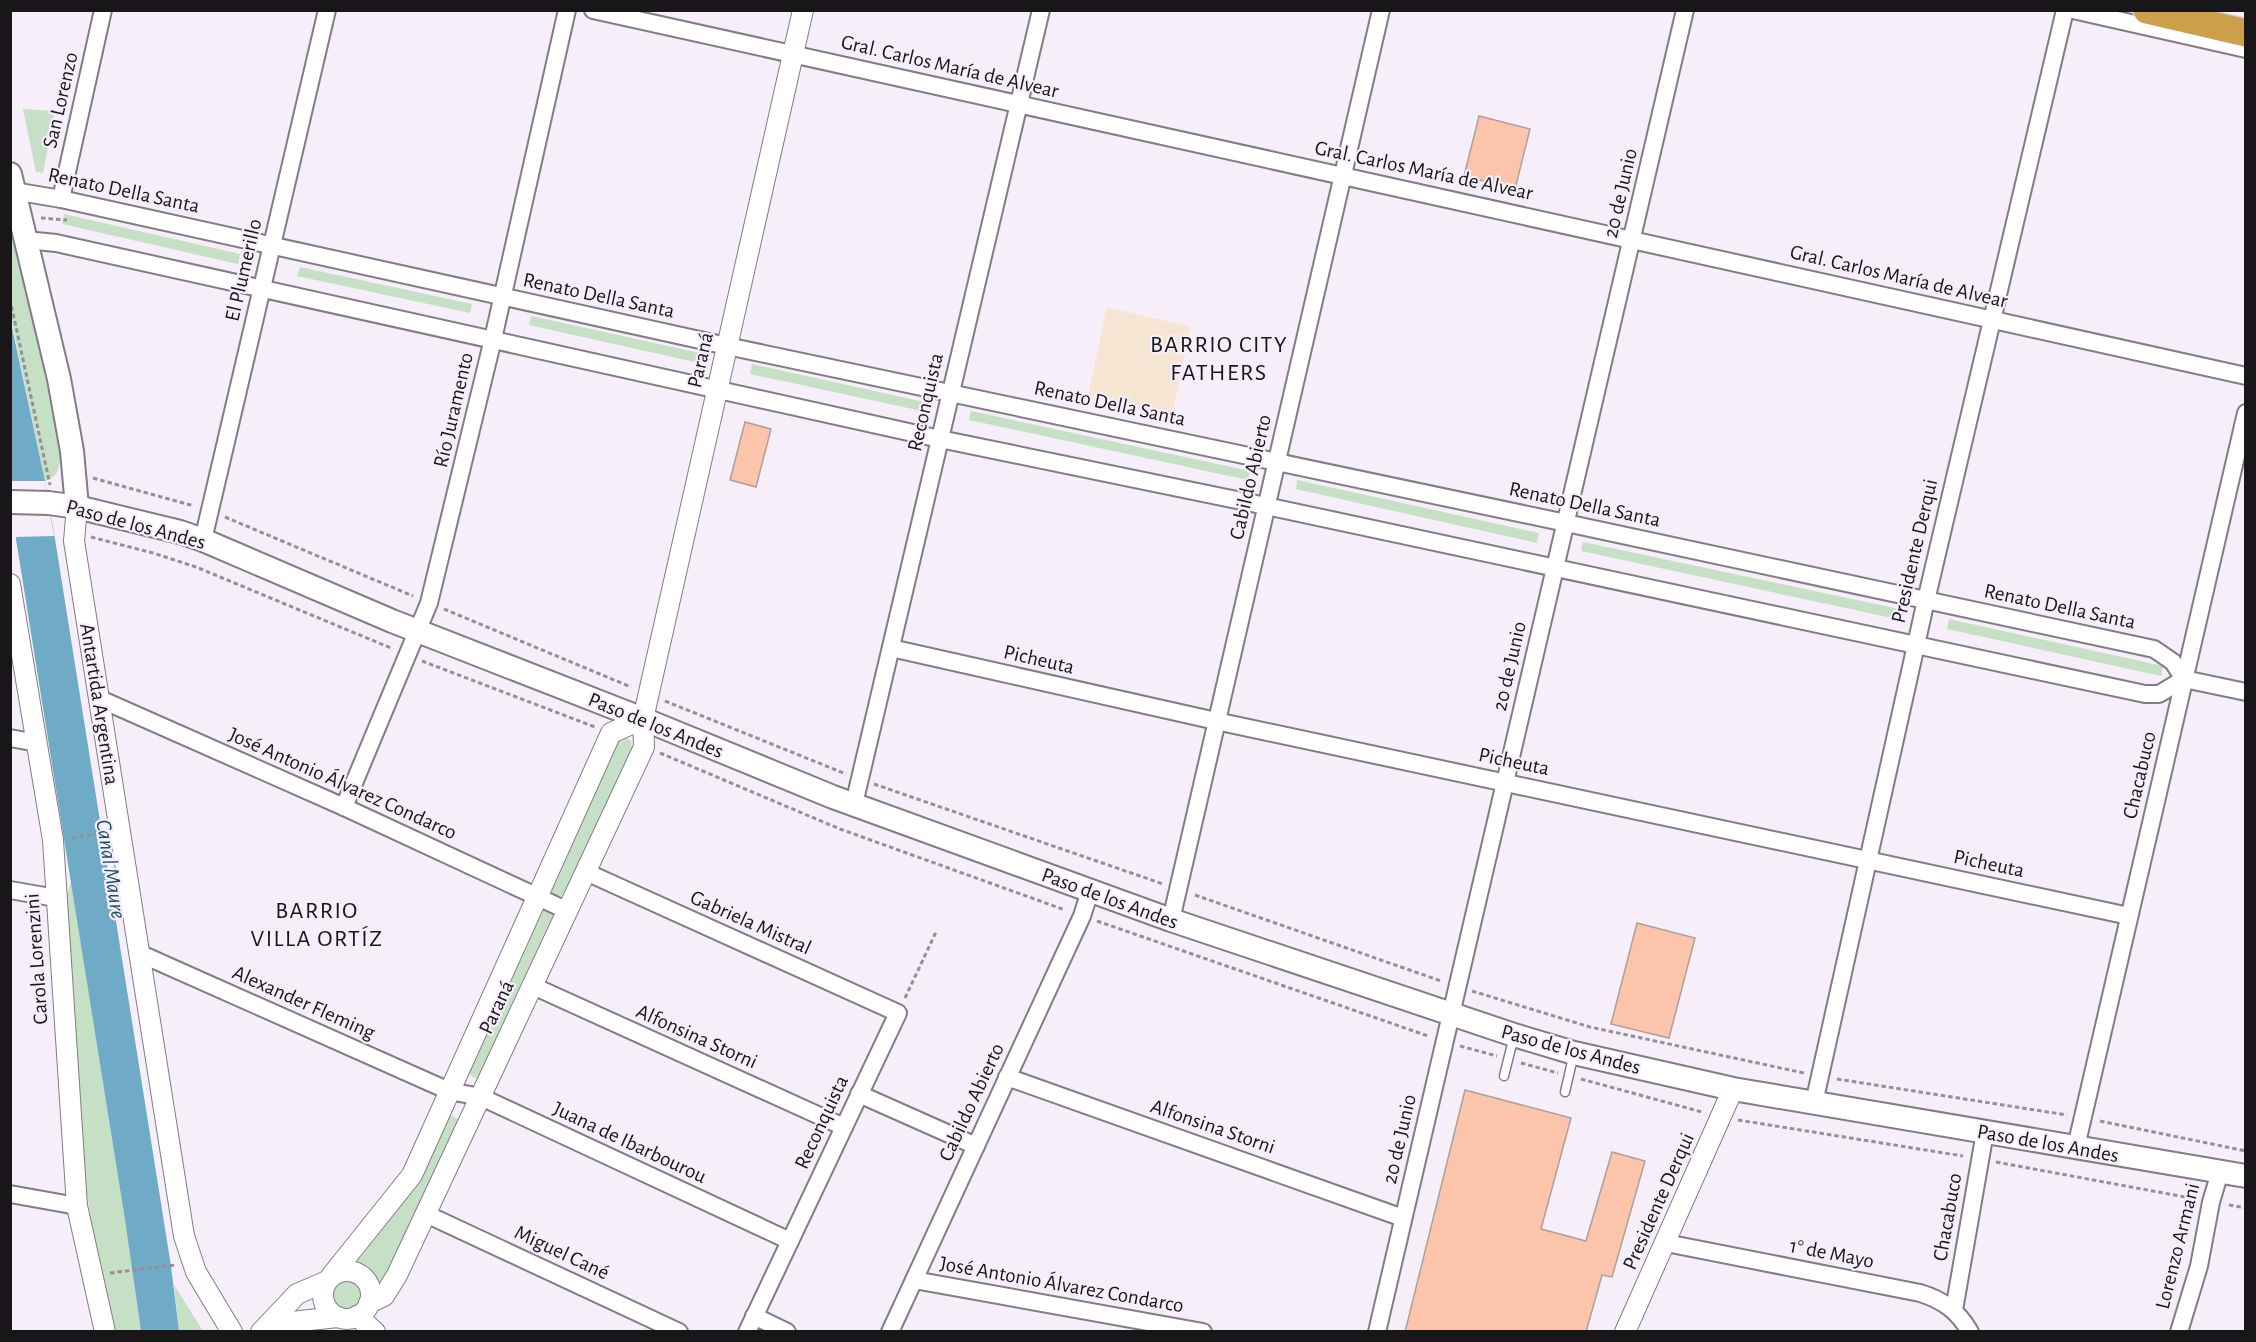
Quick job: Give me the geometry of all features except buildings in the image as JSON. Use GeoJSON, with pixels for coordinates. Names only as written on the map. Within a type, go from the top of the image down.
{"type":"FeatureCollection","features":[{"type":"Feature","properties":{"kind":"highway"},"geometry":{"type":"LineString","coordinates":[[2147,10],[2246,33]]}},
{"type":"Feature","properties":{"kind":"main road","name":"Antartida Argentina"},"geometry":{"type":"LineString","coordinates":[[12,183],[59,379],[75,474],[77,507]]}},
{"type":"Feature","properties":{"kind":"main road","name":"Paso de los Andes"},"geometry":{"type":"LineString","coordinates":[[10,502],[49,503],[77,507],[180,532],[203,540],[419,631],[854,804],[1171,920],[1514,1035],[1574,1053],[1733,1089],[2246,1176]]}},
{"type":"Feature","properties":{"kind":"street","name":"San Lorenzo"},"geometry":{"type":"LineString","coordinates":[[61,199],[103,10]]}},
{"type":"Feature","properties":{"kind":"street","name":"El Plumerillo"},"geometry":{"type":"LineString","coordinates":[[203,540],[327,10]]}},
{"type":"Feature","properties":{"kind":"street","name":"Río Juramento"},"geometry":{"type":"LineString","coordinates":[[344,807],[429,603],[493,339],[567,10]]}},
{"type":"Feature","properties":{"kind":"street","name":"Gral. Carlos María de Alvear"},"geometry":{"type":"LineString","coordinates":[[593,10],[2246,376]]}},
{"type":"Feature","properties":{"kind":"street","name":"Paraná"},"geometry":{"type":"LineString","coordinates":[[355,1312],[388,1292],[645,747],[643,719],[648,694],[803,10]]}},
{"type":"Feature","properties":{"kind":"street","name":"Reconquista"},"geometry":{"type":"LineString","coordinates":[[854,804],[1041,10]]}},
{"type":"Feature","properties":{"kind":"street","name":"Cabildo Abierto"},"geometry":{"type":"LineString","coordinates":[[1171,920],[1381,10]]}},
{"type":"Feature","properties":{"kind":"street","name":"20 de Junio"},"geometry":{"type":"LineString","coordinates":[[1377,1332],[1685,10]]}},
{"type":"Feature","properties":{"kind":"street","name":"Presidente Derqui"},"geometry":{"type":"LineString","coordinates":[[1814,1103],[1926,600],[2065,10]]}},
{"type":"Feature","properties":{"kind":"street"},"geometry":{"type":"LineString","coordinates":[[2073,10],[2246,50]]}},
{"type":"Feature","properties":{"kind":"street","name":"Renato Della Santa"},"geometry":{"type":"LineString","coordinates":[[12,183],[61,199],[502,297],[2154,650],[2173,662],[2184,678]]}},
{"type":"Feature","properties":{"kind":"street"},"geometry":{"type":"LineString","coordinates":[[26,240],[56,243],[940,439],[1266,506],[2145,694],[2159,694],[2184,678],[2246,692]]}},
{"type":"Feature","properties":{"kind":"street","name":"Chacabuco"},"geometry":{"type":"LineString","coordinates":[[2076,1147],[2246,412]]}},
{"type":"Feature","properties":{"kind":"street","name":"Antartida Argentina"},"geometry":{"type":"LineString","coordinates":[[77,507],[74,541],[188,1250],[196,1272],[232,1332]]}},
{"type":"Feature","properties":{"kind":"street","name":"Carola Lorenzini"},"geometry":{"type":"LineString","coordinates":[[10,584],[53,840],[77,1206],[105,1332]]}},
{"type":"Feature","properties":{"kind":"street","name":"Picheuta"},"geometry":{"type":"LineString","coordinates":[[891,648],[1216,721],[2129,916]]}},
{"type":"Feature","properties":{"kind":"street","name":"José Antonio Álvarez Condarco"},"geometry":{"type":"LineString","coordinates":[[100,699],[344,807],[568,911]]}},
{"type":"Feature","properties":{"kind":"street","name":"Paraná"},"geometry":{"type":"LineString","coordinates":[[261,1332],[297,1294],[330,1278],[408,1182],[611,733],[643,719]]}},
{"type":"Feature","properties":{"kind":"street"},"geometry":{"type":"LineString","coordinates":[[10,738],[37,743]]}},
{"type":"Feature","properties":{"kind":"street","name":"Gabriela Mistral"},"geometry":{"type":"LineString","coordinates":[[586,872],[898,1013]]}},
{"type":"Feature","properties":{"kind":"street"},"geometry":{"type":"LineString","coordinates":[[10,890],[56,898]]}},
{"type":"Feature","properties":{"kind":"street","name":"Cabildo Abierto"},"geometry":{"type":"LineString","coordinates":[[890,1332],[1082,916],[1090,891]]}},
{"type":"Feature","properties":{"kind":"street","name":"Alexander Fleming"},"geometry":{"type":"LineString","coordinates":[[141,954],[449,1091]]}},
{"type":"Feature","properties":{"kind":"street","name":"Alfonsina Storni"},"geometry":{"type":"LineString","coordinates":[[533,986],[843,1127]]}},
{"type":"Feature","properties":{"kind":"street","name":"Reconquista"},"geometry":{"type":"LineString","coordinates":[[747,1332],[898,1013]]}},
{"type":"Feature","properties":{"kind":"street","name":"Alfonsina Storni"},"geometry":{"type":"LineString","coordinates":[[1007,1077],[1404,1218]]}},
{"type":"Feature","properties":{"kind":"street","name":"Presidente Derqui"},"geometry":{"type":"LineString","coordinates":[[1625,1332],[1733,1089]]}},
{"type":"Feature","properties":{"kind":"street","name":"Juana de Ibarbourou"},"geometry":{"type":"LineString","coordinates":[[449,1091],[481,1097],[790,1241]]}},
{"type":"Feature","properties":{"kind":"street"},"geometry":{"type":"LineString","coordinates":[[859,1094],[976,1146]]}},
{"type":"Feature","properties":{"kind":"street","name":"Chacabuco"},"geometry":{"type":"LineString","coordinates":[[1954,1310],[1985,1132]]}},
{"type":"Feature","properties":{"kind":"street","name":"Lorenzo Armani"},"geometry":{"type":"LineString","coordinates":[[2179,1332],[2199,1266],[2211,1202],[2220,1172]]}},
{"type":"Feature","properties":{"kind":"street"},"geometry":{"type":"LineString","coordinates":[[10,1194],[77,1206]]}},
{"type":"Feature","properties":{"kind":"street","name":"Miguel Cané"},"geometry":{"type":"LineString","coordinates":[[426,1214],[679,1332]]}},
{"type":"Feature","properties":{"kind":"street","name":"1° de Mayo"},"geometry":{"type":"LineString","coordinates":[[1666,1243],[1920,1293],[1938,1299],[1954,1310],[1972,1331]]}},
{"type":"Feature","properties":{"kind":"street"},"geometry":{"type":"LineString","coordinates":[[355,1312],[370,1287],[361,1275],[346,1270],[330,1278],[322,1294],[323,1302],[327,1308],[355,1312],[375,1332]]}},
{"type":"Feature","properties":{"kind":"street","name":"José Antonio Álvarez Condarco"},"geometry":{"type":"LineString","coordinates":[[914,1280],[1203,1332]]}},
{"type":"Feature","properties":{"kind":"street"},"geometry":{"type":"LineString","coordinates":[[282,1332],[291,1322],[355,1312]]}},
{"type":"Feature","properties":{"kind":"street"},"geometry":{"type":"LineString","coordinates":[[754,1316],[787,1332]]}},
{"type":"Feature","properties":{"kind":"lane"},"geometry":{"type":"LineString","coordinates":[[1504,1076],[1514,1035]]}},
{"type":"Feature","properties":{"kind":"lane"},"geometry":{"type":"LineString","coordinates":[[1565,1092],[1574,1053]]}},
{"type":"Feature","properties":{"kind":"path"},"geometry":{"type":"LineString","coordinates":[[48,475],[75,474],[210,510],[648,694],[860,780],[1457,987],[1590,1027],[1820,1076],[2083,1117],[2246,1151]]}},
{"type":"Feature","properties":{"kind":"path"},"geometry":{"type":"LineString","coordinates":[[64,839],[102,832]]}},
{"type":"Feature","properties":{"kind":"path"},"geometry":{"type":"LineString","coordinates":[[898,1013],[936,932]]}},
{"type":"Feature","properties":{"kind":"path"},"geometry":{"type":"LineString","coordinates":[[132,1270],[171,1266]]}},
{"type":"Feature","properties":{"kind":"shaded area"},"geometry":{"type":"Polygon","coordinates":[[[1107,307],[1190,327],[1172,416],[1088,396],[1107,307]]]}},
{"type":"Feature","properties":{"kind":"green space"},"geometry":{"type":"Polygon","coordinates":[[[23,109],[55,111],[43,173],[36,172],[23,109]]]}},
{"type":"Feature","properties":{"kind":"green space"},"geometry":{"type":"Polygon","coordinates":[[[10,214],[60,445],[57,472],[51,479],[45,481],[11,318],[10,214]]]}},
{"type":"Feature","properties":{"kind":"green space"},"geometry":{"type":"Polygon","coordinates":[[[64,214],[240,254],[238,264],[62,224],[64,214]]]}},
{"type":"Feature","properties":{"kind":"green space"},"geometry":{"type":"Polygon","coordinates":[[[300,267],[472,304],[470,313],[297,276],[300,267]]]}},
{"type":"Feature","properties":{"kind":"green space"},"geometry":{"type":"Polygon","coordinates":[[[531,316],[700,353],[699,363],[529,325],[531,316]]]}},
{"type":"Feature","properties":{"kind":"green space"},"geometry":{"type":"Polygon","coordinates":[[[752,364],[924,402],[922,411],[750,374],[752,364]]]}},
{"type":"Feature","properties":{"kind":"green space"},"geometry":{"type":"Polygon","coordinates":[[[971,411],[1250,471],[1248,480],[969,420],[971,411]]]}},
{"type":"Feature","properties":{"kind":"green space"},"geometry":{"type":"Polygon","coordinates":[[[1297,480],[1539,533],[1537,543],[1296,489],[1297,480]]]}},
{"type":"Feature","properties":{"kind":"green space"},"geometry":{"type":"Polygon","coordinates":[[[1583,542],[1899,609],[1897,619],[1581,551],[1583,542]]]}},
{"type":"Feature","properties":{"kind":"green space"},"geometry":{"type":"Polygon","coordinates":[[[1949,619],[2163,666],[2161,676],[1947,629],[1949,619]]]}},
{"type":"Feature","properties":{"kind":"green space"},"geometry":{"type":"Polygon","coordinates":[[[621,738],[631,741],[632,748],[566,892],[561,896],[554,895],[551,891],[552,887],[617,741],[621,738]]]}},
{"type":"Feature","properties":{"kind":"green space"},"geometry":{"type":"Polygon","coordinates":[[[71,881],[141,1331],[115,1331],[93,1238],[76,1064],[66,898],[71,881]]]}},
{"type":"Feature","properties":{"kind":"green space"},"geometry":{"type":"Polygon","coordinates":[[[544,909],[551,910],[553,920],[480,1076],[472,1077],[468,1070],[544,909]]]}},
{"type":"Feature","properties":{"kind":"green space"},"geometry":{"type":"Polygon","coordinates":[[[451,1116],[458,1119],[459,1124],[381,1289],[373,1274],[357,1262],[416,1187],[447,1118],[451,1116]]]}},
{"type":"Feature","properties":{"kind":"green space"},"geometry":{"type":"Polygon","coordinates":[[[347,1277],[360,1282],[365,1295],[360,1308],[347,1313],[334,1308],[329,1295],[334,1282],[347,1277]]]}},
{"type":"Feature","properties":{"kind":"green space"},"geometry":{"type":"Polygon","coordinates":[[[174,1285],[203,1331],[179,1331],[174,1285]]]}},
{"type":"Feature","properties":{"kind":"water"},"geometry":{"type":"Polygon","coordinates":[[[10,318],[55,539],[171,1266],[179,1331],[141,1331],[11,508],[10,318]]]}},
{"type":"Feature","properties":{"kind":"pier"},"geometry":{"type":"Polygon","coordinates":[[[11,481],[45,481],[54,536],[15,537],[10,507],[11,481]]]}},
{"type":"Feature","properties":{"kind":"district","name":"BARRIO CITY FATHERS"},"geometry":{"type":"Point","coordinates":[1219,358]}},
{"type":"Feature","properties":{"kind":"district","name":"BARRIO VILLA ORTÍZ"},"geometry":{"type":"Point","coordinates":[317,924]}},
{"type":"Feature","properties":{"kind":"water label","name":"Canal Maure"},"geometry":{"type":"Point","coordinates":[112,869]}}]}
